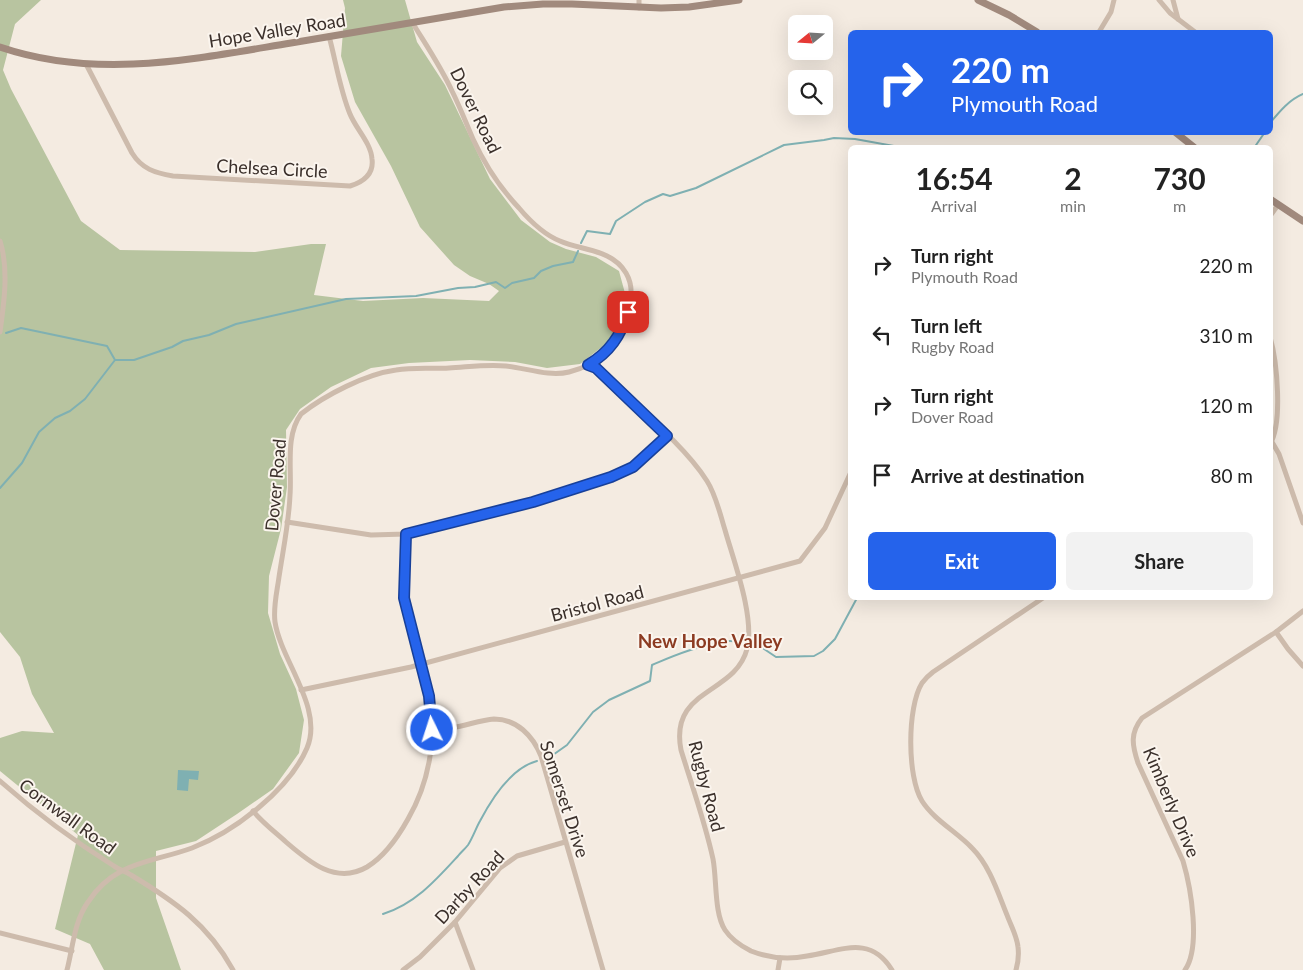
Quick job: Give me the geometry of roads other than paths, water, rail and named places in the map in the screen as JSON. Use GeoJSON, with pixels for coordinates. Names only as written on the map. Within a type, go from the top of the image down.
{"type":"FeatureCollection","features":[{"type":"Feature","properties":{"kind":"main road","name":"Hope Valley Road"},"geometry":{"type":"LineString","coordinates":[[0,47],[30,55],[86,64],[127,65],[180,61],[529,4],[639,4],[689,7],[739,0]]}},
{"type":"Feature","properties":{"kind":"main road"},"geometry":{"type":"LineString","coordinates":[[978,0],[1034,30]]}},
{"type":"Feature","properties":{"kind":"main road"},"geometry":{"type":"LineString","coordinates":[[1179,135],[1191,145]]}},
{"type":"Feature","properties":{"kind":"main road"},"geometry":{"type":"LineString","coordinates":[[1273,201],[1303,221]]}},
{"type":"Feature","properties":{"kind":"street"},"geometry":{"type":"LineString","coordinates":[[1100,30],[1111,12],[1114,0]]}},
{"type":"Feature","properties":{"kind":"street"},"geometry":{"type":"LineString","coordinates":[[1159,0],[1178,20],[1192,30]]}},
{"type":"Feature","properties":{"kind":"street"},"geometry":{"type":"LineString","coordinates":[[1173,0],[1178,20]]}},
{"type":"Feature","properties":{"kind":"street","name":"Dover Road"},"geometry":{"type":"LineString","coordinates":[[67,970],[76,927],[85,906],[100,887],[122,870],[138,862],[176,853],[221,834],[253,811],[281,787],[296,768],[307,748],[310,733],[309,717],[301,690],[275,623],[275,602],[288,522],[291,443],[293,428],[301,414],[337,391],[380,374],[396,370],[488,365],[518,367],[557,374],[569,372],[588,365],[610,348],[621,332],[632,295],[626,273],[615,262],[595,250],[566,244],[553,237],[535,224],[500,186],[472,137],[447,80],[412,22]]}},
{"type":"Feature","properties":{"kind":"street","name":"Chelsea Circle"},"geometry":{"type":"LineString","coordinates":[[86,64],[132,153],[140,164],[152,171],[173,176],[350,186],[365,179],[370,170],[372,159],[368,146],[347,107],[329,36]]}},
{"type":"Feature","properties":{"kind":"street"},"geometry":{"type":"LineString","coordinates":[[1273,212],[1278,205]]}},
{"type":"Feature","properties":{"kind":"street"},"geometry":{"type":"LineString","coordinates":[[0,241],[5,274],[0,332]]}},
{"type":"Feature","properties":{"kind":"street"},"geometry":{"type":"LineString","coordinates":[[1273,355],[1278,384],[1273,438]]}},
{"type":"Feature","properties":{"kind":"street","name":"Rugby Road"},"geometry":{"type":"LineString","coordinates":[[588,365],[596,368],[687,455],[711,489],[739,578],[749,632],[744,657],[729,675],[689,706],[682,718],[679,739],[713,858],[717,903],[723,927],[744,948],[770,957],[806,957],[850,947],[862,947],[878,953],[892,970]]}},
{"type":"Feature","properties":{"kind":"street"},"geometry":{"type":"LineString","coordinates":[[288,522],[371,535],[406,534],[533,502],[611,477],[633,467],[667,436]]}},
{"type":"Feature","properties":{"kind":"street"},"geometry":{"type":"LineString","coordinates":[[1273,446],[1279,454],[1303,523]]}},
{"type":"Feature","properties":{"kind":"street","name":"Bristol Road"},"geometry":{"type":"LineString","coordinates":[[301,690],[421,664],[800,561],[825,528],[848,478]]}},
{"type":"Feature","properties":{"kind":"street"},"geometry":{"type":"LineString","coordinates":[[253,811],[274,832],[313,865],[334,873],[351,873],[363,869],[376,861],[390,847],[412,813],[419,799],[427,772],[432,745],[432,730],[429,696],[404,598],[406,534]]}},
{"type":"Feature","properties":{"kind":"street"},"geometry":{"type":"LineString","coordinates":[[1016,970],[1018,956],[1017,940],[982,860],[971,846],[926,806],[919,794],[913,770],[911,718],[914,702],[921,684],[933,672],[1040,600]]}},
{"type":"Feature","properties":{"kind":"street","name":"Kimberly Drive"},"geometry":{"type":"LineString","coordinates":[[1185,970],[1190,963],[1193,948],[1193,928],[1187,875],[1183,861],[1133,749],[1133,731],[1142,718],[1276,632],[1303,611]]}},
{"type":"Feature","properties":{"kind":"street"},"geometry":{"type":"LineString","coordinates":[[1276,632],[1303,666]]}},
{"type":"Feature","properties":{"kind":"street","name":"Somerset Drive"},"geometry":{"type":"LineString","coordinates":[[432,730],[454,728],[494,719],[506,721],[524,730],[532,738],[541,756],[603,970]]}},
{"type":"Feature","properties":{"kind":"street","name":"Cornwall Road"},"geometry":{"type":"LineString","coordinates":[[0,781],[57,826],[116,868],[161,893],[186,911],[213,940],[233,970]]}},
{"type":"Feature","properties":{"kind":"street","name":"Darby Road"},"geometry":{"type":"LineString","coordinates":[[404,970],[455,922],[496,873],[513,859],[530,851],[565,842]]}},
{"type":"Feature","properties":{"kind":"street"},"geometry":{"type":"LineString","coordinates":[[455,922],[473,970]]}},
{"type":"Feature","properties":{"kind":"street"},"geometry":{"type":"LineString","coordinates":[[0,933],[72,952]]}},
{"type":"Feature","properties":{"kind":"street"},"geometry":{"type":"LineString","coordinates":[[778,970],[780,958]]}},
{"type":"Feature","properties":{"kind":"water"},"geometry":{"type":"Polygon","coordinates":[[[178,770],[199,771],[198,780],[189,779],[188,791],[177,790],[178,770]]]}},
{"type":"Feature","properties":{"kind":"waterway"},"geometry":{"type":"LineString","coordinates":[[1273,119],[1289,103],[1303,94]]}},
{"type":"Feature","properties":{"kind":"waterway"},"geometry":{"type":"LineString","coordinates":[[1256,145],[1263,135]]}},
{"type":"Feature","properties":{"kind":"waterway"},"geometry":{"type":"LineString","coordinates":[[581,243],[587,231],[610,234],[616,221],[645,202],[663,194],[670,196],[696,188],[784,145],[834,138],[855,139],[888,145]]}},
{"type":"Feature","properties":{"kind":"waterway"},"geometry":{"type":"LineString","coordinates":[[115,360],[134,360],[172,347],[183,341],[209,335],[236,324],[346,299],[416,296],[496,282],[505,288],[512,283],[534,278],[541,271],[553,266],[573,262],[578,251]]}},
{"type":"Feature","properties":{"kind":"waterway"},"geometry":{"type":"LineString","coordinates":[[6,333],[21,328],[107,346],[115,360]]}},
{"type":"Feature","properties":{"kind":"waterway"},"geometry":{"type":"LineString","coordinates":[[0,488],[22,463],[39,432],[55,418],[70,411],[85,399],[115,360]]}},
{"type":"Feature","properties":{"kind":"waterway"},"geometry":{"type":"LineString","coordinates":[[755,643],[776,657],[814,656],[823,651],[835,639],[856,600]]}},
{"type":"Feature","properties":{"kind":"waterway"},"geometry":{"type":"LineString","coordinates":[[550,757],[567,745],[593,712],[609,700],[650,681],[652,665],[701,647],[726,641],[739,642]]}},
{"type":"Feature","properties":{"kind":"waterway"},"geometry":{"type":"LineString","coordinates":[[383,914],[395,910],[415,898],[433,882],[468,845],[485,812],[503,785],[519,770],[537,761]]}},
{"type":"Feature","properties":{"kind":"district","name":"New Hope Valley"},"geometry":{"type":"Point","coordinates":[710,640]}}]}
